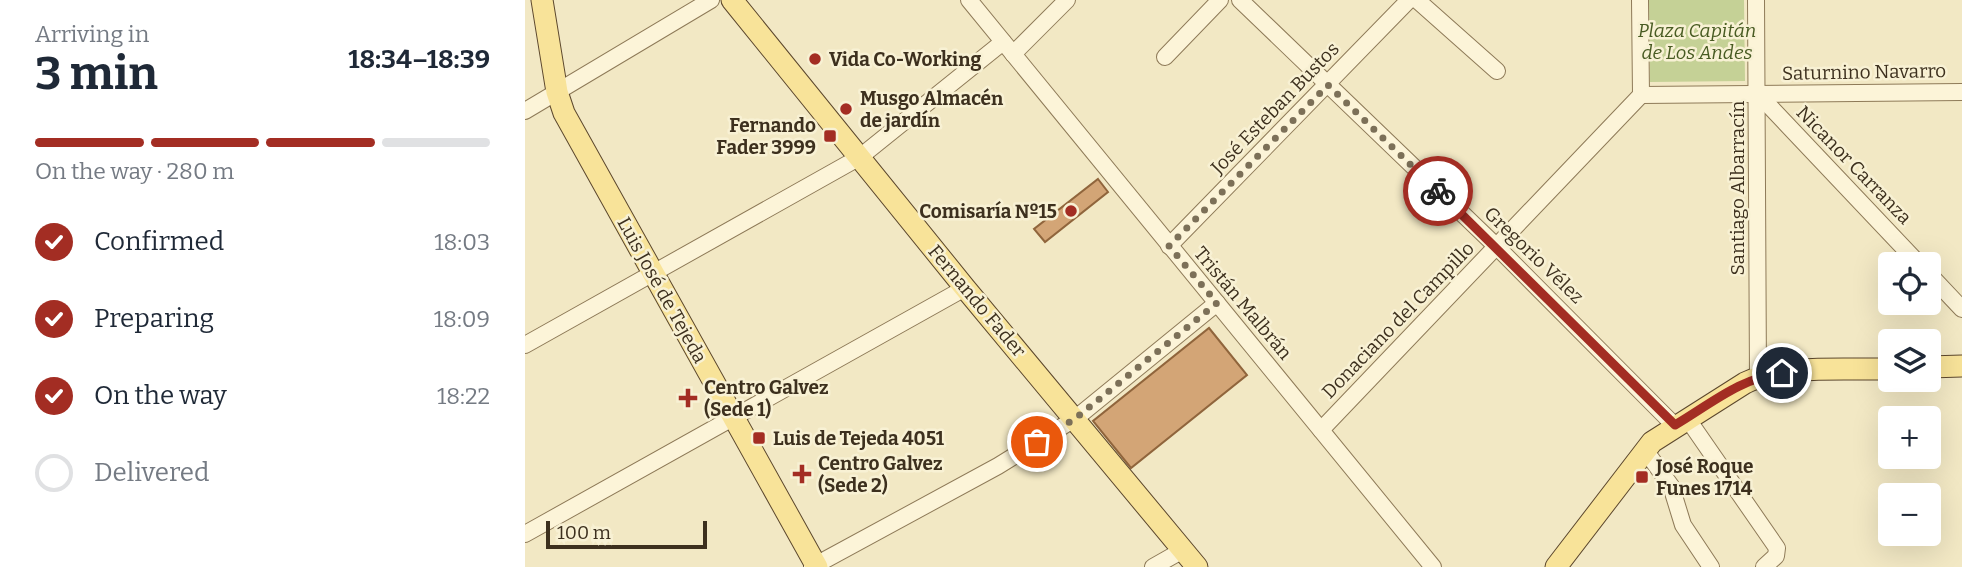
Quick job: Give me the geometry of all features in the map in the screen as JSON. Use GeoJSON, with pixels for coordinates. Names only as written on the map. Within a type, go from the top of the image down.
{"type":"FeatureCollection","features":[{"type":"Feature","properties":{"kind":"main road","name":"Luis José de Tejeda"},"geometry":{"type":"LineString","coordinates":[[543,0],[557,92],[564,113],[815,566]]}},
{"type":"Feature","properties":{"kind":"main road","name":"Fernando Fader"},"geometry":{"type":"LineString","coordinates":[[732,0],[965,288],[1076,418],[1197,567]]}},
{"type":"Feature","properties":{"kind":"main road"},"geometry":{"type":"LineString","coordinates":[[1941,367],[1962,366]]}},
{"type":"Feature","properties":{"kind":"main road"},"geometry":{"type":"LineString","coordinates":[[1556,567],[1645,450],[1681,422],[1758,376],[1878,370]]}},
{"type":"Feature","properties":{"kind":"street"},"geometry":{"type":"LineString","coordinates":[[525,110],[711,0]]}},
{"type":"Feature","properties":{"kind":"street","name":"Tristán Malbrán"},"geometry":{"type":"LineString","coordinates":[[969,0],[1432,567]]}},
{"type":"Feature","properties":{"kind":"street"},"geometry":{"type":"LineString","coordinates":[[525,345],[860,156],[1008,48],[1067,0]]}},
{"type":"Feature","properties":{"kind":"street"},"geometry":{"type":"LineString","coordinates":[[1165,57],[1220,0]]}},
{"type":"Feature","properties":{"kind":"street","name":"Gregorio Vélez"},"geometry":{"type":"LineString","coordinates":[[1240,0],[1681,422],[1777,548],[1776,556],[1763,567]]}},
{"type":"Feature","properties":{"kind":"street","name":"José Esteban Bustos"},"geometry":{"type":"LineString","coordinates":[[1169,246],[1409,0]]}},
{"type":"Feature","properties":{"kind":"street"},"geometry":{"type":"LineString","coordinates":[[1417,0],[1497,71]]}},
{"type":"Feature","properties":{"kind":"street"},"geometry":{"type":"LineString","coordinates":[[1640,0],[1641,95]]}},
{"type":"Feature","properties":{"kind":"street","name":"Santiago Albarracín"},"geometry":{"type":"LineString","coordinates":[[1756,0],[1759,95],[1758,376]]}},
{"type":"Feature","properties":{"kind":"street","name":"Saturnino Navarro"},"geometry":{"type":"LineString","coordinates":[[1641,95],[1962,92]]}},
{"type":"Feature","properties":{"kind":"street","name":"Donaciano del Campillo"},"geometry":{"type":"LineString","coordinates":[[1321,430],[1641,95]]}},
{"type":"Feature","properties":{"kind":"street","name":"Nicanor Carranza"},"geometry":{"type":"LineString","coordinates":[[1759,95],[1908,252]]}},
{"type":"Feature","properties":{"kind":"street"},"geometry":{"type":"LineString","coordinates":[[1941,287],[1962,309]]}},
{"type":"Feature","properties":{"kind":"street"},"geometry":{"type":"LineString","coordinates":[[525,534],[965,288]]}},
{"type":"Feature","properties":{"kind":"street"},"geometry":{"type":"LineString","coordinates":[[815,566],[998,466],[1076,418],[1217,303]]}},
{"type":"Feature","properties":{"kind":"street"},"geometry":{"type":"LineString","coordinates":[[1645,450],[1671,486],[1683,525],[1711,567]]}},
{"type":"Feature","properties":{"kind":"street"},"geometry":{"type":"LineString","coordinates":[[1153,567],[1184,550]]}},
{"type":"Feature","properties":{"kind":"green space","name":"Plaza Capitán de Los Andes"},"geometry":{"type":"Polygon","coordinates":[[[1649,0],[1744,0],[1745,81],[1650,82],[1649,0]]]}},
{"type":"Feature","properties":{"kind":"building","name":"Comisaría Nº15"},"geometry":{"type":"Polygon","coordinates":[[[1098,179],[1108,192],[1045,242],[1034,229],[1098,179]]]}},
{"type":"Feature","properties":{"kind":"building"},"geometry":{"type":"Polygon","coordinates":[[[1209,328],[1247,375],[1131,468],[1093,421],[1209,328]]]}},
{"type":"Feature","properties":{"kind":"way so far"},"geometry":{"type":"LineString","coordinates":[[1037,442],[1076,418],[1217,303],[1169,246],[1328,85],[1438,191]]}},
{"type":"Feature","properties":{"kind":"place","name":"Vida Co-Working"},"geometry":{"type":"Point","coordinates":[815,59]}},
{"type":"Feature","properties":{"kind":"place","name":"Musgo Almacén de jardín"},"geometry":{"type":"Point","coordinates":[846,109]}},
{"type":"Feature","properties":{"kind":"place","name":"Fernando Fader 3999"},"geometry":{"type":"Point","coordinates":[830,136]}},
{"type":"Feature","properties":{"kind":"place","name":"Comisaría Nº15"},"geometry":{"type":"Point","coordinates":[1071,211]}},
{"type":"Feature","properties":{"kind":"place","name":"Centro Galvez (Sede 1)"},"geometry":{"type":"Point","coordinates":[688,398]}},
{"type":"Feature","properties":{"kind":"place","name":"Luis de Tejeda 4051"},"geometry":{"type":"Point","coordinates":[759,438]}},
{"type":"Feature","properties":{"kind":"place","name":"Centro Galvez (Sede 2)"},"geometry":{"type":"Point","coordinates":[802,474]}},
{"type":"Feature","properties":{"kind":"place","name":"José Roque Funes 1714"},"geometry":{"type":"Point","coordinates":[1642,477]}},
{"type":"Feature","properties":{"kind":"route"},"geometry":{"type":"LineString","coordinates":[[1438,191],[1675,425],[1758,376],[1782,373]]}}]}
